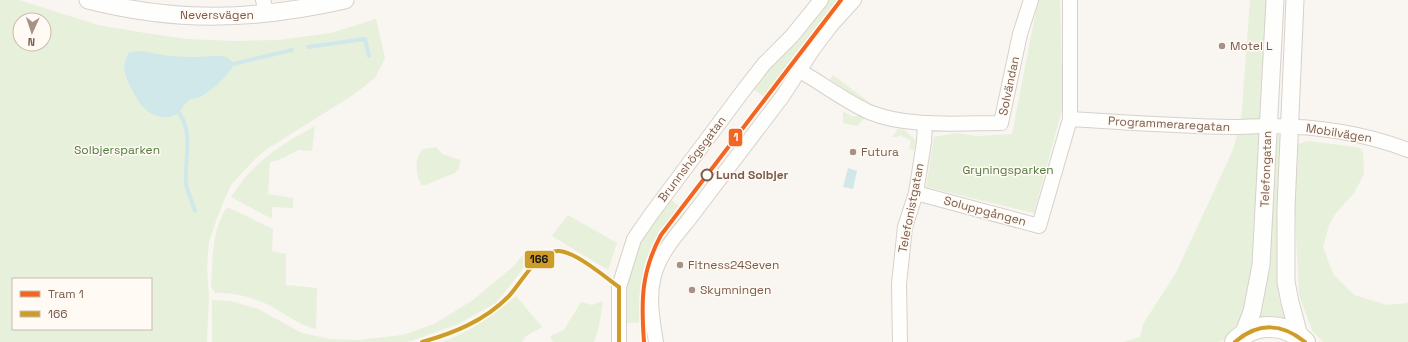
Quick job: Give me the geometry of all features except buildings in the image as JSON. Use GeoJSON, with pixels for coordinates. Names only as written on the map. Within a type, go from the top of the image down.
{"type":"FeatureCollection","features":[{"type":"Feature","properties":{"kind":"main road"},"geometry":{"type":"LineString","coordinates":[[1239,338],[1253,329],[1277,327],[1288,330],[1302,339]]}},
{"type":"Feature","properties":{"kind":"street","name":"Neversvägen"},"geometry":{"type":"LineString","coordinates":[[88,0],[120,7],[180,15],[212,17],[265,7],[309,8],[345,0]]}},
{"type":"Feature","properties":{"kind":"street","name":"Brunnshögsgatan"},"geometry":{"type":"LineString","coordinates":[[619,342],[619,287],[634,239],[764,64],[792,36],[821,0]]}},
{"type":"Feature","properties":{"kind":"street"},"geometry":{"type":"LineString","coordinates":[[656,342],[651,301],[652,281],[658,262],[671,240],[694,214],[782,97],[814,48],[833,23],[854,0]]}},
{"type":"Feature","properties":{"kind":"street","name":"Solvändan"},"geometry":{"type":"LineString","coordinates":[[925,123],[1001,123],[1020,34],[1031,0]]}},
{"type":"Feature","properties":{"kind":"street","name":"Soluppgången"},"geometry":{"type":"LineString","coordinates":[[916,193],[1039,226],[1070,118],[1070,0]]}},
{"type":"Feature","properties":{"kind":"street","name":"Telefongatan"},"geometry":{"type":"LineString","coordinates":[[1239,338],[1252,312],[1261,265],[1274,0]]}},
{"type":"Feature","properties":{"kind":"street","name":"Telefongatan"},"geometry":{"type":"LineString","coordinates":[[1295,0],[1286,208],[1286,282],[1290,302],[1302,339]]}},
{"type":"Feature","properties":{"kind":"street"},"geometry":{"type":"LineString","coordinates":[[800,71],[850,102],[870,112],[891,118],[925,123]]}},
{"type":"Feature","properties":{"kind":"street","name":"Programmeraregatan"},"geometry":{"type":"LineString","coordinates":[[1070,118],[1232,127],[1267,126]]}},
{"type":"Feature","properties":{"kind":"street","name":"Telefonistgatan"},"geometry":{"type":"LineString","coordinates":[[900,342],[899,284],[905,227],[916,193],[924,142],[925,123]]}},
{"type":"Feature","properties":{"kind":"street","name":"Mobilvägen"},"geometry":{"type":"LineString","coordinates":[[1267,126],[1304,127],[1369,137],[1385,141],[1408,150]]}},
{"type":"Feature","properties":{"kind":"green space","name":"Solbjersparken"},"geometry":{"type":"Polygon","coordinates":[[[0,0],[19,0],[98,25],[187,39],[234,41],[279,40],[331,33],[376,19],[385,58],[375,78],[353,95],[267,149],[254,160],[231,185],[209,242],[207,268],[209,296],[207,342],[0,342],[0,0]]]}},
{"type":"Feature","properties":{"kind":"green space"},"geometry":{"type":"Polygon","coordinates":[[[826,0],[846,0],[773,103],[751,88],[826,0]]]}},
{"type":"Feature","properties":{"kind":"green space","name":"Gryningsparken"},"geometry":{"type":"Polygon","coordinates":[[[1038,0],[1060,0],[1063,106],[1034,213],[926,187],[934,137],[956,133],[977,136],[1012,134],[1038,0]]]}},
{"type":"Feature","properties":{"kind":"green space"},"geometry":{"type":"Polygon","coordinates":[[[1250,0],[1268,0],[1257,206],[1251,273],[1246,304],[1237,328],[1222,341],[1123,342],[1140,337],[1143,324],[1176,273],[1233,150],[1241,122],[1250,0]]]}},
{"type":"Feature","properties":{"kind":"green space"},"geometry":{"type":"Polygon","coordinates":[[[833,75],[874,106],[874,108],[830,80],[833,75]]]}},
{"type":"Feature","properties":{"kind":"green space"},"geometry":{"type":"Polygon","coordinates":[[[843,111],[851,116],[861,115],[865,118],[857,126],[843,123],[843,111]]]}},
{"type":"Feature","properties":{"kind":"green space"},"geometry":{"type":"Polygon","coordinates":[[[315,126],[312,151],[299,150],[276,161],[270,162],[268,194],[293,198],[293,208],[272,207],[272,219],[231,197],[249,173],[258,164],[278,148],[315,126]]]}},
{"type":"Feature","properties":{"kind":"green space"},"geometry":{"type":"Polygon","coordinates":[[[898,129],[904,130],[916,140],[914,150],[909,149],[911,141],[900,135],[897,137],[892,137],[898,129]]]}},
{"type":"Feature","properties":{"kind":"green space"},"geometry":{"type":"Polygon","coordinates":[[[1275,134],[1279,135],[1280,137],[1277,273],[1280,302],[1287,320],[1256,320],[1275,134]]]}},
{"type":"Feature","properties":{"kind":"green space"},"geometry":{"type":"Polygon","coordinates":[[[1308,141],[1360,148],[1363,152],[1364,174],[1354,193],[1335,214],[1329,225],[1323,247],[1333,274],[1354,295],[1387,305],[1408,303],[1408,342],[1323,342],[1312,330],[1299,295],[1293,149],[1298,144],[1308,141]]]}},
{"type":"Feature","properties":{"kind":"green space"},"geometry":{"type":"Polygon","coordinates":[[[436,147],[442,154],[460,160],[459,168],[455,173],[422,185],[417,172],[418,156],[424,149],[436,147]]]}},
{"type":"Feature","properties":{"kind":"green space"},"geometry":{"type":"Polygon","coordinates":[[[668,198],[690,214],[667,243],[652,322],[626,323],[626,298],[636,250],[647,228],[668,198]]]}},
{"type":"Feature","properties":{"kind":"green space"},"geometry":{"type":"Polygon","coordinates":[[[227,207],[273,229],[272,251],[286,254],[286,285],[317,288],[316,329],[299,323],[267,304],[253,299],[238,295],[215,293],[211,287],[215,235],[227,207]]]}},
{"type":"Feature","properties":{"kind":"green space"},"geometry":{"type":"Polygon","coordinates":[[[568,215],[617,243],[608,270],[552,236],[568,215]]]}},
{"type":"Feature","properties":{"kind":"green space"},"geometry":{"type":"Polygon","coordinates":[[[528,248],[534,255],[496,303],[458,324],[411,341],[212,342],[212,300],[231,301],[258,309],[302,333],[330,339],[358,340],[403,335],[434,324],[473,300],[514,266],[528,248]]]}},
{"type":"Feature","properties":{"kind":"green space"},"geometry":{"type":"Polygon","coordinates":[[[516,296],[542,327],[526,336],[522,342],[441,342],[461,334],[480,323],[516,296]]]}},
{"type":"Feature","properties":{"kind":"green space"},"geometry":{"type":"Polygon","coordinates":[[[603,301],[599,327],[594,342],[553,342],[550,336],[564,330],[581,302],[592,305],[603,301]]]}},
{"type":"Feature","properties":{"kind":"water"},"geometry":{"type":"Polygon","coordinates":[[[141,51],[178,56],[222,56],[230,60],[233,66],[223,79],[204,95],[199,98],[189,100],[176,114],[168,117],[161,117],[149,112],[139,102],[124,71],[124,66],[129,52],[141,51]]]}},
{"type":"Feature","properties":{"kind":"water"},"geometry":{"type":"Polygon","coordinates":[[[848,168],[857,171],[853,189],[843,187],[848,168]]]}},
{"type":"Feature","properties":{"kind":"waterway"},"geometry":{"type":"LineString","coordinates":[[308,47],[365,39],[369,56]]}},
{"type":"Feature","properties":{"kind":"waterway"},"geometry":{"type":"LineString","coordinates":[[233,64],[292,50]]}},
{"type":"Feature","properties":{"kind":"waterway"},"geometry":{"type":"LineString","coordinates":[[179,113],[184,121],[187,138],[186,184],[195,211]]}},
{"type":"Feature","properties":{"kind":"tram line","name":"1"},"geometry":{"type":"LineString","coordinates":[[644,342],[643,300],[646,274],[649,262],[661,235],[841,0]]}},
{"type":"Feature","properties":{"kind":"transit line","name":"166"},"geometry":{"type":"LineString","coordinates":[[422,342],[446,335],[489,313],[508,297],[537,262],[551,252],[559,251],[566,252],[582,260],[619,287],[619,342]]}},
{"type":"Feature","properties":{"kind":"transit line","name":"166"},"geometry":{"type":"LineString","coordinates":[[1235,342],[1252,331],[1270,327],[1288,331],[1305,342]]}},
{"type":"Feature","properties":{"kind":"place","name":"Motel L"},"geometry":{"type":"Point","coordinates":[1222,46]}},
{"type":"Feature","properties":{"kind":"place","name":"Futura"},"geometry":{"type":"Point","coordinates":[853,152]}},
{"type":"Feature","properties":{"kind":"place","name":"Lund Solbjer"},"geometry":{"type":"Point","coordinates":[707,175]}},
{"type":"Feature","properties":{"kind":"place","name":"Fitness24Seven"},"geometry":{"type":"Point","coordinates":[680,265]}},
{"type":"Feature","properties":{"kind":"place","name":"Skymningen"},"geometry":{"type":"Point","coordinates":[692,290]}}]}
